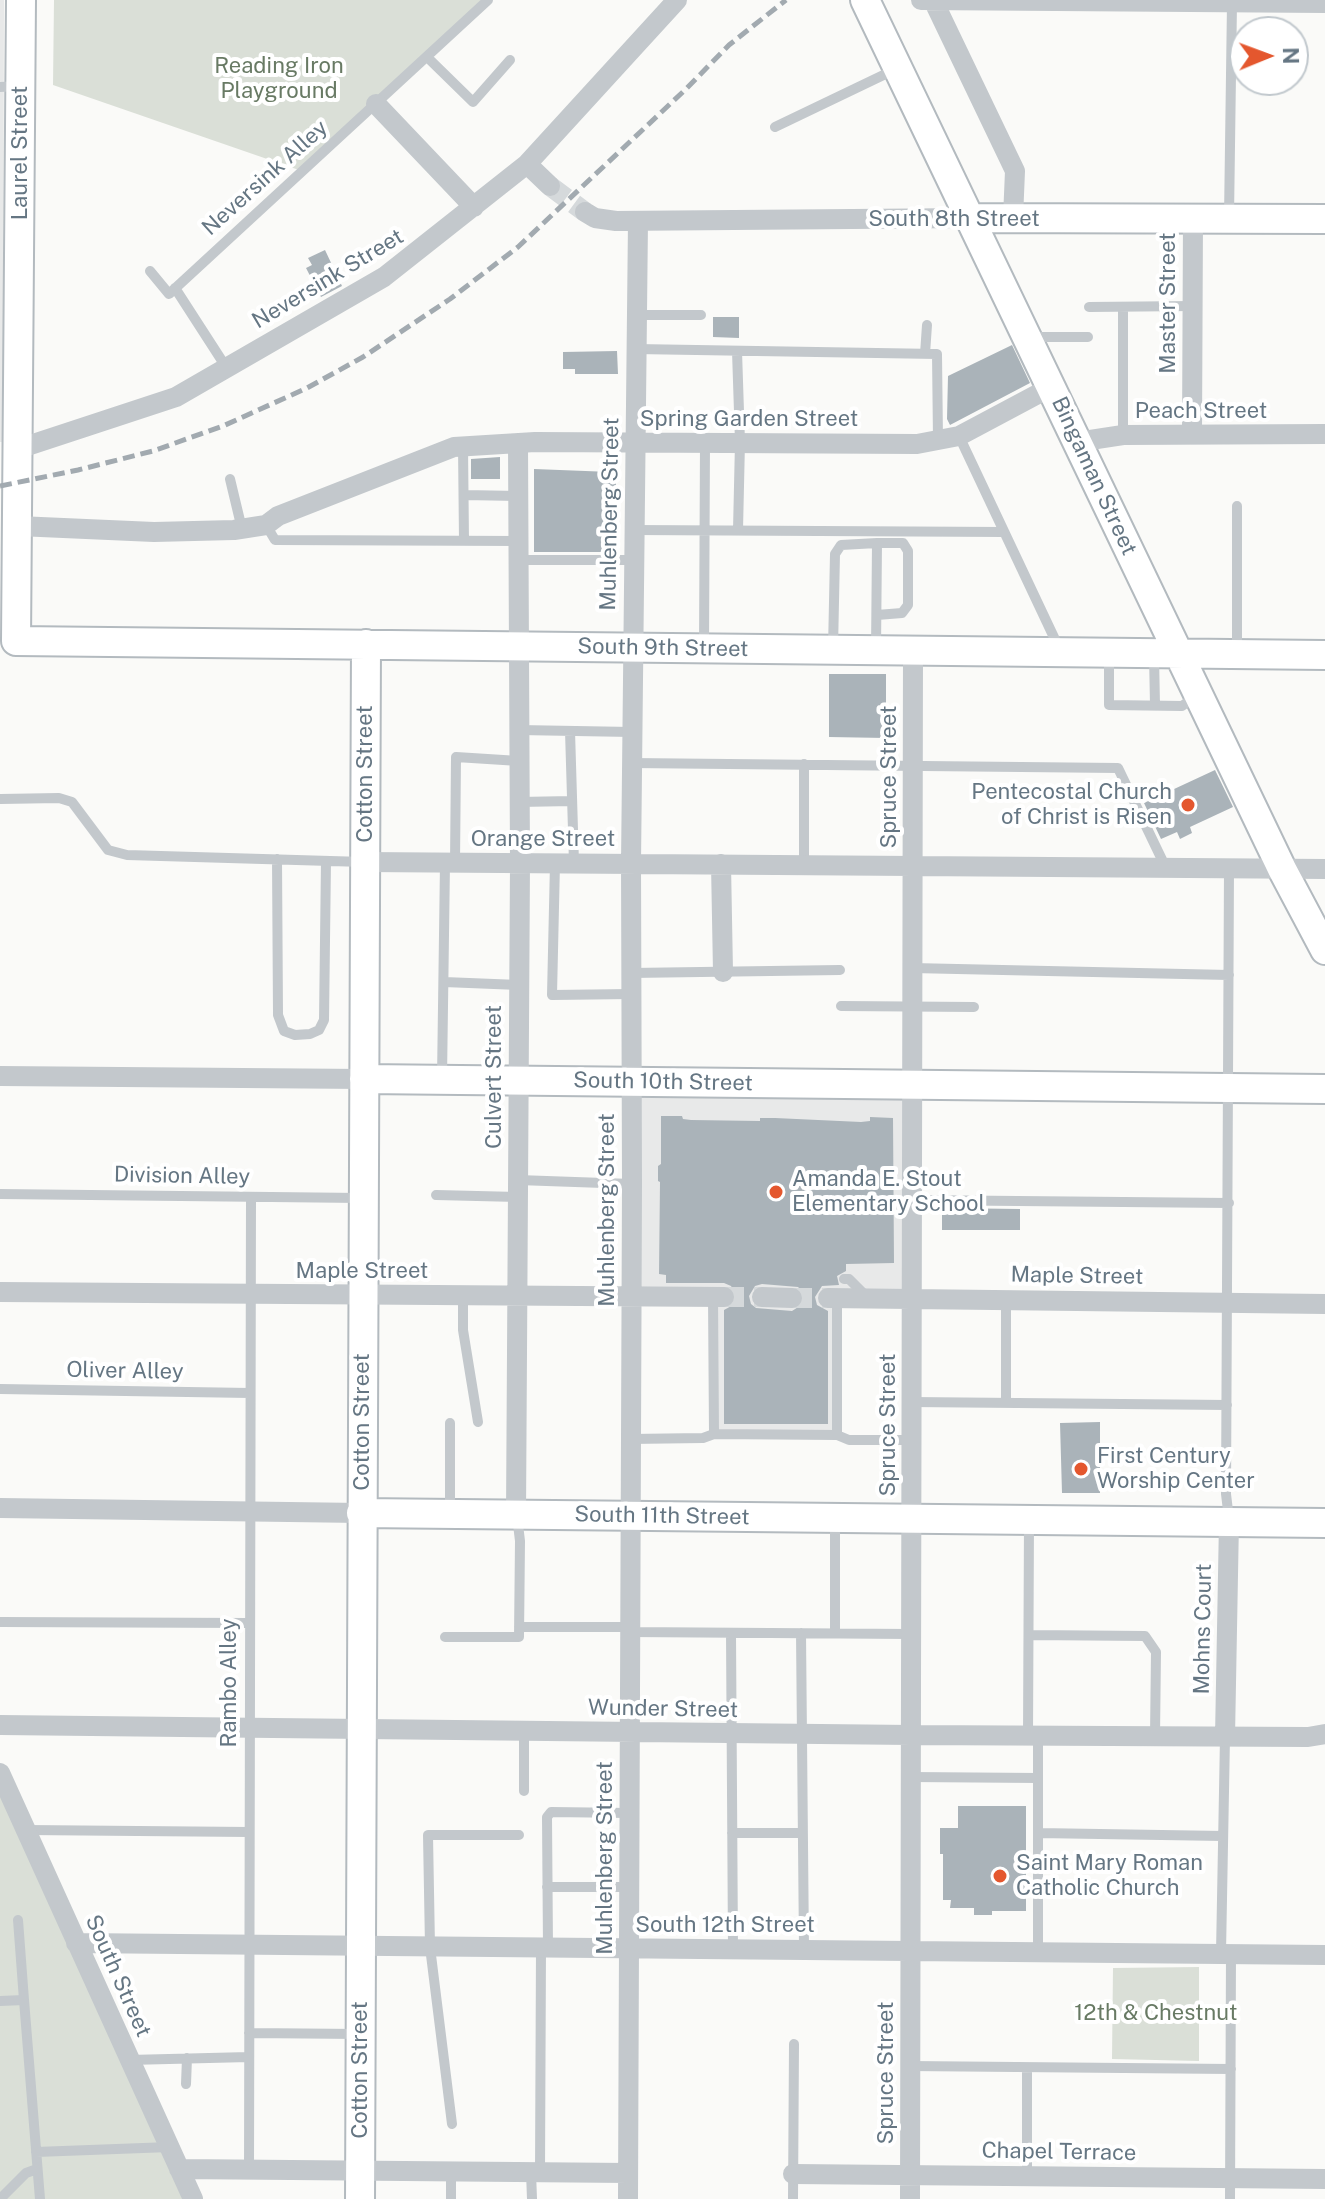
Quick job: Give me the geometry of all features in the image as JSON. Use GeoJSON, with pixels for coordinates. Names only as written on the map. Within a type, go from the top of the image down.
{"type":"FeatureCollection","features":[{"type":"Feature","properties":{"kind":"street","name":"Laurel Street"},"geometry":{"type":"LineString","coordinates":[[8,641],[18,526],[10,87],[21,0]]}},
{"type":"Feature","properties":{"kind":"street","name":"Neversink Street"},"geometry":{"type":"LineString","coordinates":[[18,449],[158,404],[384,277],[527,164],[677,0]]}},
{"type":"Feature","properties":{"kind":"street","name":"Bingaman Street"},"geometry":{"type":"LineString","coordinates":[[865,0],[1077,442],[1166,654],[1198,695],[1325,950]]}},
{"type":"Feature","properties":{"kind":"street"},"geometry":{"type":"LineString","coordinates":[[921,0],[1325,3]]}},
{"type":"Feature","properties":{"kind":"street"},"geometry":{"type":"LineString","coordinates":[[933,0],[1015,171],[1013,218]]}},
{"type":"Feature","properties":{"kind":"street"},"geometry":{"type":"LineString","coordinates":[[376,104],[474,207]]}},
{"type":"Feature","properties":{"kind":"street"},"geometry":{"type":"LineString","coordinates":[[527,164],[550,186]]}},
{"type":"Feature","properties":{"kind":"street","name":"South 8th Street"},"geometry":{"type":"LineString","coordinates":[[585,212],[595,218],[638,221],[1325,219]]}},
{"type":"Feature","properties":{"kind":"street","name":"Master Street"},"geometry":{"type":"LineString","coordinates":[[1192,434],[1193,219]]}},
{"type":"Feature","properties":{"kind":"street","name":"Muhlenberg Street"},"geometry":{"type":"LineString","coordinates":[[628,2199],[631,763],[638,221]]}},
{"type":"Feature","properties":{"kind":"street","name":"Spring Garden Street"},"geometry":{"type":"LineString","coordinates":[[18,526],[154,532],[242,529],[266,525],[293,510],[463,446],[634,442],[917,444],[948,438],[1051,387]]}},
{"type":"Feature","properties":{"kind":"street","name":"Peach Street"},"geometry":{"type":"LineString","coordinates":[[1077,442],[1123,435],[1325,434]]}},
{"type":"Feature","properties":{"kind":"street","name":"Culvert Street"},"geometry":{"type":"LineString","coordinates":[[516,1514],[520,863],[518,443]]}},
{"type":"Feature","properties":{"kind":"street","name":"South 9th Street"},"geometry":{"type":"LineString","coordinates":[[8,641],[1325,655]]}},
{"type":"Feature","properties":{"kind":"street","name":"Cotton Street"},"geometry":{"type":"LineString","coordinates":[[360,2199],[366,644]]}},
{"type":"Feature","properties":{"kind":"street","name":"Spruce Street"},"geometry":{"type":"LineString","coordinates":[[910,2199],[913,651]]}},
{"type":"Feature","properties":{"kind":"street","name":"Orange Street"},"geometry":{"type":"LineString","coordinates":[[364,862],[1325,869]]}},
{"type":"Feature","properties":{"kind":"street"},"geometry":{"type":"LineString","coordinates":[[721,864],[723,972]]}},
{"type":"Feature","properties":{"kind":"street","name":"South 10th Street"},"geometry":{"type":"LineString","coordinates":[[0,1076],[1325,1089]]}},
{"type":"Feature","properties":{"kind":"street","name":"Maple Street"},"geometry":{"type":"LineString","coordinates":[[0,1292],[718,1297]]}},
{"type":"Feature","properties":{"kind":"street","name":"Maple Street"},"geometry":{"type":"LineString","coordinates":[[836,1292],[868,1298],[1325,1304]]}},
{"type":"Feature","properties":{"kind":"street"},"geometry":{"type":"LineString","coordinates":[[762,1297],[792,1298]]}},
{"type":"Feature","properties":{"kind":"street","name":"South 11th Street"},"geometry":{"type":"LineString","coordinates":[[0,1508],[1325,1523]]}},
{"type":"Feature","properties":{"kind":"street","name":"Mohns Court"},"geometry":{"type":"LineString","coordinates":[[1225,1737],[1229,1521]]}},
{"type":"Feature","properties":{"kind":"street","name":"Wunder Street"},"geometry":{"type":"LineString","coordinates":[[0,1725],[911,1735],[1308,1737],[1325,1734]]}},
{"type":"Feature","properties":{"kind":"street","name":"South Street"},"geometry":{"type":"LineString","coordinates":[[0,1773],[193,2199]]}},
{"type":"Feature","properties":{"kind":"street","name":"South 12th Street"},"geometry":{"type":"LineString","coordinates":[[76,1943],[1325,1955]]}},
{"type":"Feature","properties":{"kind":"street"},"geometry":{"type":"LineString","coordinates":[[179,2169],[628,2173]]}},
{"type":"Feature","properties":{"kind":"street","name":"Chapel Terrace"},"geometry":{"type":"LineString","coordinates":[[793,2174],[1325,2179]]}},
{"type":"Feature","properties":{"kind":"lane","name":"Neversink Alley"},"geometry":{"type":"LineString","coordinates":[[175,288],[488,0]]}},
{"type":"Feature","properties":{"kind":"lane"},"geometry":{"type":"LineString","coordinates":[[1229,219],[1232,1]]}},
{"type":"Feature","properties":{"kind":"lane"},"geometry":{"type":"LineString","coordinates":[[427,57],[473,102],[510,60]]}},
{"type":"Feature","properties":{"kind":"lane"},"geometry":{"type":"LineString","coordinates":[[775,127],[898,68]]}},
{"type":"Feature","properties":{"kind":"lane"},"geometry":{"type":"LineString","coordinates":[[150,271],[169,294],[175,288],[226,367]]}},
{"type":"Feature","properties":{"kind":"lane"},"geometry":{"type":"LineString","coordinates":[[1089,307],[1193,306]]}},
{"type":"Feature","properties":{"kind":"lane"},"geometry":{"type":"LineString","coordinates":[[1123,307],[1123,435]]}},
{"type":"Feature","properties":{"kind":"lane"},"geometry":{"type":"LineString","coordinates":[[636,315],[701,315]]}},
{"type":"Feature","properties":{"kind":"lane"},"geometry":{"type":"LineString","coordinates":[[925,354],[927,325]]}},
{"type":"Feature","properties":{"kind":"lane"},"geometry":{"type":"LineString","coordinates":[[1027,337],[1088,337]]}},
{"type":"Feature","properties":{"kind":"lane"},"geometry":{"type":"LineString","coordinates":[[636,349],[937,354],[948,438],[1004,532],[1062,653]]}},
{"type":"Feature","properties":{"kind":"lane"},"geometry":{"type":"LineString","coordinates":[[737,351],[740,442],[738,530]]}},
{"type":"Feature","properties":{"kind":"lane"},"geometry":{"type":"LineString","coordinates":[[703,649],[705,442]]}},
{"type":"Feature","properties":{"kind":"lane"},"geometry":{"type":"LineString","coordinates":[[463,446],[464,541]]}},
{"type":"Feature","properties":{"kind":"lane"},"geometry":{"type":"LineString","coordinates":[[230,479],[242,529]]}},
{"type":"Feature","properties":{"kind":"lane"},"geometry":{"type":"LineString","coordinates":[[464,495],[518,496]]}},
{"type":"Feature","properties":{"kind":"lane"},"geometry":{"type":"LineString","coordinates":[[1237,506],[1237,655]]}},
{"type":"Feature","properties":{"kind":"lane"},"geometry":{"type":"LineString","coordinates":[[266,525],[275,540],[464,541],[518,550],[633,560]]}},
{"type":"Feature","properties":{"kind":"lane"},"geometry":{"type":"LineString","coordinates":[[633,530],[1004,532]]}},
{"type":"Feature","properties":{"kind":"lane"},"geometry":{"type":"LineString","coordinates":[[876,650],[877,543]]}},
{"type":"Feature","properties":{"kind":"lane"},"geometry":{"type":"LineString","coordinates":[[833,651],[835,554],[841,545],[903,543],[908,551],[908,605],[902,613],[877,615]]}},
{"type":"Feature","properties":{"kind":"lane"},"geometry":{"type":"LineString","coordinates":[[1109,654],[1109,705],[1182,706],[1198,695]]}},
{"type":"Feature","properties":{"kind":"lane"},"geometry":{"type":"LineString","coordinates":[[1155,705],[1166,654]]}},
{"type":"Feature","properties":{"kind":"lane"},"geometry":{"type":"LineString","coordinates":[[519,730],[632,732]]}},
{"type":"Feature","properties":{"kind":"lane"},"geometry":{"type":"LineString","coordinates":[[570,731],[572,801],[552,995],[723,972],[840,970]]}},
{"type":"Feature","properties":{"kind":"lane"},"geometry":{"type":"LineString","coordinates":[[442,1080],[456,757],[519,761]]}},
{"type":"Feature","properties":{"kind":"lane"},"geometry":{"type":"LineString","coordinates":[[631,763],[1118,768],[1166,868]]}},
{"type":"Feature","properties":{"kind":"lane"},"geometry":{"type":"LineString","coordinates":[[804,764],[804,865]]}},
{"type":"Feature","properties":{"kind":"lane"},"geometry":{"type":"LineString","coordinates":[[0,799],[59,798],[72,802],[108,850],[127,855],[364,862]]}},
{"type":"Feature","properties":{"kind":"lane"},"geometry":{"type":"LineString","coordinates":[[519,802],[572,801]]}},
{"type":"Feature","properties":{"kind":"lane"},"geometry":{"type":"LineString","coordinates":[[277,859],[278,1015],[284,1031],[295,1035],[319,1030],[324,1020],[326,861]]}},
{"type":"Feature","properties":{"kind":"lane"},"geometry":{"type":"LineString","coordinates":[[1229,868],[1229,1521]]}},
{"type":"Feature","properties":{"kind":"lane"},"geometry":{"type":"LineString","coordinates":[[912,968],[1229,975]]}},
{"type":"Feature","properties":{"kind":"lane"},"geometry":{"type":"LineString","coordinates":[[444,982],[519,985]]}},
{"type":"Feature","properties":{"kind":"lane"},"geometry":{"type":"LineString","coordinates":[[841,1006],[974,1007]]}},
{"type":"Feature","properties":{"kind":"lane"},"geometry":{"type":"LineString","coordinates":[[436,1195],[632,1184]]}},
{"type":"Feature","properties":{"kind":"lane","name":"Division Alley"},"geometry":{"type":"LineString","coordinates":[[0,1194],[363,1198]]}},
{"type":"Feature","properties":{"kind":"lane","name":"Rambo Alley"},"geometry":{"type":"LineString","coordinates":[[249,2169],[251,1197]]}},
{"type":"Feature","properties":{"kind":"lane"},"geometry":{"type":"LineString","coordinates":[[912,1200],[1229,1203]]}},
{"type":"Feature","properties":{"kind":"lane"},"geometry":{"type":"LineString","coordinates":[[836,1292],[837,1435]]}},
{"type":"Feature","properties":{"kind":"lane"},"geometry":{"type":"LineString","coordinates":[[463,1296],[463,1330],[478,1422]]}},
{"type":"Feature","properties":{"kind":"lane"},"geometry":{"type":"LineString","coordinates":[[714,1434],[718,1297]]}},
{"type":"Feature","properties":{"kind":"lane"},"geometry":{"type":"LineString","coordinates":[[1006,1299],[1006,1402]]}},
{"type":"Feature","properties":{"kind":"lane","name":"Oliver Alley"},"geometry":{"type":"LineString","coordinates":[[0,1389],[250,1393]]}},
{"type":"Feature","properties":{"kind":"lane"},"geometry":{"type":"LineString","coordinates":[[912,1402],[1227,1405]]}},
{"type":"Feature","properties":{"kind":"lane"},"geometry":{"type":"LineString","coordinates":[[450,1423],[450,1514]]}},
{"type":"Feature","properties":{"kind":"lane"},"geometry":{"type":"LineString","coordinates":[[630,1439],[703,1438],[714,1434],[837,1435],[849,1440],[912,1440]]}},
{"type":"Feature","properties":{"kind":"lane","name":"Culvert Street"},"geometry":{"type":"LineString","coordinates":[[516,1514],[520,1541],[519,1627]]}},
{"type":"Feature","properties":{"kind":"lane"},"geometry":{"type":"LineString","coordinates":[[835,1517],[835,1633]]}},
{"type":"Feature","properties":{"kind":"lane"},"geometry":{"type":"LineString","coordinates":[[1029,1519],[1029,1635],[1038,1778],[1038,1951]]}},
{"type":"Feature","properties":{"kind":"lane"},"geometry":{"type":"LineString","coordinates":[[0,1622],[249,1623]]}},
{"type":"Feature","properties":{"kind":"lane"},"geometry":{"type":"LineString","coordinates":[[445,1637],[519,1637],[519,1627],[910,1634]]}},
{"type":"Feature","properties":{"kind":"lane"},"geometry":{"type":"LineString","coordinates":[[731,1633],[733,1949]]}},
{"type":"Feature","properties":{"kind":"lane"},"geometry":{"type":"LineString","coordinates":[[801,1633],[804,1949]]}},
{"type":"Feature","properties":{"kind":"lane"},"geometry":{"type":"LineString","coordinates":[[1029,1635],[1145,1636],[1156,1652],[1155,1736]]}},
{"type":"Feature","properties":{"kind":"lane"},"geometry":{"type":"LineString","coordinates":[[524,1731],[524,1791]]}},
{"type":"Feature","properties":{"kind":"lane"},"geometry":{"type":"LineString","coordinates":[[1225,1737],[1223,1836],[1231,2069],[1230,2199]]}},
{"type":"Feature","properties":{"kind":"lane"},"geometry":{"type":"LineString","coordinates":[[911,1777],[1038,1778]]}},
{"type":"Feature","properties":{"kind":"lane"},"geometry":{"type":"LineString","coordinates":[[532,2199],[536,2172],[547,1817],[551,1812],[629,1813]]}},
{"type":"Feature","properties":{"kind":"lane"},"geometry":{"type":"LineString","coordinates":[[26,1830],[249,1832]]}},
{"type":"Feature","properties":{"kind":"lane"},"geometry":{"type":"LineString","coordinates":[[732,1833],[802,1833]]}},
{"type":"Feature","properties":{"kind":"lane"},"geometry":{"type":"LineString","coordinates":[[1038,1833],[1223,1836]]}},
{"type":"Feature","properties":{"kind":"lane"},"geometry":{"type":"LineString","coordinates":[[452,2124],[430,1947],[428,1835],[519,1835]]}},
{"type":"Feature","properties":{"kind":"lane"},"geometry":{"type":"LineString","coordinates":[[547,1887],[629,1887]]}},
{"type":"Feature","properties":{"kind":"lane"},"geometry":{"type":"LineString","coordinates":[[18,1920],[40,2199]]}},
{"type":"Feature","properties":{"kind":"lane"},"geometry":{"type":"LineString","coordinates":[[0,2001],[24,2000]]}},
{"type":"Feature","properties":{"kind":"lane"},"geometry":{"type":"LineString","coordinates":[[249,2033],[360,2034]]}},
{"type":"Feature","properties":{"kind":"lane"},"geometry":{"type":"LineString","coordinates":[[793,2199],[794,2044]]}},
{"type":"Feature","properties":{"kind":"lane"},"geometry":{"type":"LineString","coordinates":[[129,2060],[249,2057]]}},
{"type":"Feature","properties":{"kind":"lane"},"geometry":{"type":"LineString","coordinates":[[186,2084],[187,2058]]}},
{"type":"Feature","properties":{"kind":"lane"},"geometry":{"type":"LineString","coordinates":[[909,2066],[1231,2069]]}},
{"type":"Feature","properties":{"kind":"lane"},"geometry":{"type":"LineString","coordinates":[[1027,2068],[1027,2176]]}},
{"type":"Feature","properties":{"kind":"lane"},"geometry":{"type":"LineString","coordinates":[[36,2152],[170,2147]]}},
{"type":"Feature","properties":{"kind":"lane"},"geometry":{"type":"LineString","coordinates":[[0,2199],[26,2173],[37,2169]]}},
{"type":"Feature","properties":{"kind":"lane"},"geometry":{"type":"LineString","coordinates":[[451,2171],[451,2199]]}},
{"type":"Feature","properties":{"kind":"shaded area"},"geometry":{"type":"Polygon","coordinates":[[[0,0],[4,0],[3,442],[0,442],[0,0]]]}},
{"type":"Feature","properties":{"kind":"shaded area","name":"Amanda E. Stout Elementary School"},"geometry":{"type":"Polygon","coordinates":[[[641,1094],[911,1094],[911,1294],[832,1294],[832,1431],[717,1430],[717,1290],[641,1290],[641,1094]]]}},
{"type":"Feature","properties":{"kind":"green space","name":"Reading Iron Playground"},"geometry":{"type":"Polygon","coordinates":[[[54,0],[484,0],[299,170],[53,85],[54,0]]]}},
{"type":"Feature","properties":{"kind":"green space"},"geometry":{"type":"Polygon","coordinates":[[[0,1773],[193,2199],[0,2199],[0,1773]]]}},
{"type":"Feature","properties":{"kind":"green space","name":"12th & Chestnut"},"geometry":{"type":"Polygon","coordinates":[[[1199,1967],[1199,2061],[1112,2059],[1113,1968],[1199,1967]]]}},
{"type":"Feature","properties":{"kind":"building"},"geometry":{"type":"Polygon","coordinates":[[[325,250],[342,286],[321,297],[306,268],[312,265],[308,258],[325,250]]]}},
{"type":"Feature","properties":{"kind":"building"},"geometry":{"type":"Polygon","coordinates":[[[713,317],[739,317],[739,338],[713,337],[713,317]]]}},
{"type":"Feature","properties":{"kind":"building"},"geometry":{"type":"Polygon","coordinates":[[[1012,345],[1030,383],[950,425],[947,419],[948,376],[1012,345]]]}},
{"type":"Feature","properties":{"kind":"building"},"geometry":{"type":"Polygon","coordinates":[[[617,351],[618,374],[575,374],[575,369],[563,369],[563,352],[617,351]]]}},
{"type":"Feature","properties":{"kind":"building"},"geometry":{"type":"Polygon","coordinates":[[[500,457],[500,479],[471,479],[471,459],[500,457]]]}},
{"type":"Feature","properties":{"kind":"building"},"geometry":{"type":"Polygon","coordinates":[[[534,469],[611,472],[611,482],[616,483],[614,552],[534,552],[534,469]]]}},
{"type":"Feature","properties":{"kind":"building"},"geometry":{"type":"Polygon","coordinates":[[[829,674],[886,674],[886,738],[829,737],[829,674]]]}},
{"type":"Feature","properties":{"kind":"building","name":"Pentecostal Church of Christ is Risen"},"geometry":{"type":"Polygon","coordinates":[[[1215,770],[1233,807],[1190,827],[1192,833],[1180,839],[1177,832],[1161,839],[1144,803],[1215,770]]]}},
{"type":"Feature","properties":{"kind":"building","name":"Amanda E. Stout Elementary School"},"geometry":{"type":"Polygon","coordinates":[[[661,1116],[682,1116],[691,1120],[760,1121],[760,1118],[775,1118],[861,1122],[870,1121],[870,1117],[893,1118],[894,1263],[846,1264],[846,1271],[837,1276],[839,1285],[822,1286],[815,1297],[817,1305],[828,1311],[828,1424],[724,1424],[724,1310],[735,1304],[737,1296],[731,1286],[724,1283],[666,1283],[666,1275],[659,1274],[658,1166],[661,1164],[661,1116]],[[755,1286],[749,1296],[751,1304],[756,1308],[792,1311],[803,1304],[804,1293],[798,1287],[755,1286]]]}},
{"type":"Feature","properties":{"kind":"building"},"geometry":{"type":"Polygon","coordinates":[[[942,1208],[1020,1209],[1020,1230],[942,1230],[942,1208]]]}},
{"type":"Feature","properties":{"kind":"building","name":"First Century Worship Center"},"geometry":{"type":"Polygon","coordinates":[[[1100,1422],[1100,1493],[1062,1493],[1060,1423],[1100,1422]]]}},
{"type":"Feature","properties":{"kind":"building","name":"Saint Mary Roman Catholic Church"},"geometry":{"type":"Polygon","coordinates":[[[958,1806],[1026,1806],[1026,1911],[992,1911],[992,1915],[974,1915],[974,1908],[950,1908],[951,1900],[943,1900],[940,1828],[958,1828],[958,1806]]]}},
{"type":"Feature","properties":{"kind":"tunnel"},"geometry":{"type":"LineString","coordinates":[[550,186],[585,212]]}},
{"type":"Feature","properties":{"kind":"tunnel"},"geometry":{"type":"LineString","coordinates":[[724,1297],[762,1297]]}},
{"type":"Feature","properties":{"kind":"tunnel"},"geometry":{"type":"LineString","coordinates":[[792,1298],[828,1298]]}},
{"type":"Feature","properties":{"kind":"railway"},"geometry":{"type":"LineString","coordinates":[[0,486],[153,451],[223,426],[307,388],[363,357],[450,299],[518,247],[729,45],[786,0]]}},
{"type":"Feature","properties":{"kind":"place","name":"Pentecostal Church of Christ is Risen"},"geometry":{"type":"Point","coordinates":[1188,805]}},
{"type":"Feature","properties":{"kind":"place","name":"Amanda E. Stout Elementary School"},"geometry":{"type":"Point","coordinates":[776,1192]}},
{"type":"Feature","properties":{"kind":"place","name":"First Century Worship Center"},"geometry":{"type":"Point","coordinates":[1081,1469]}},
{"type":"Feature","properties":{"kind":"place","name":"Saint Mary Roman Catholic Church"},"geometry":{"type":"Point","coordinates":[1000,1876]}}]}
